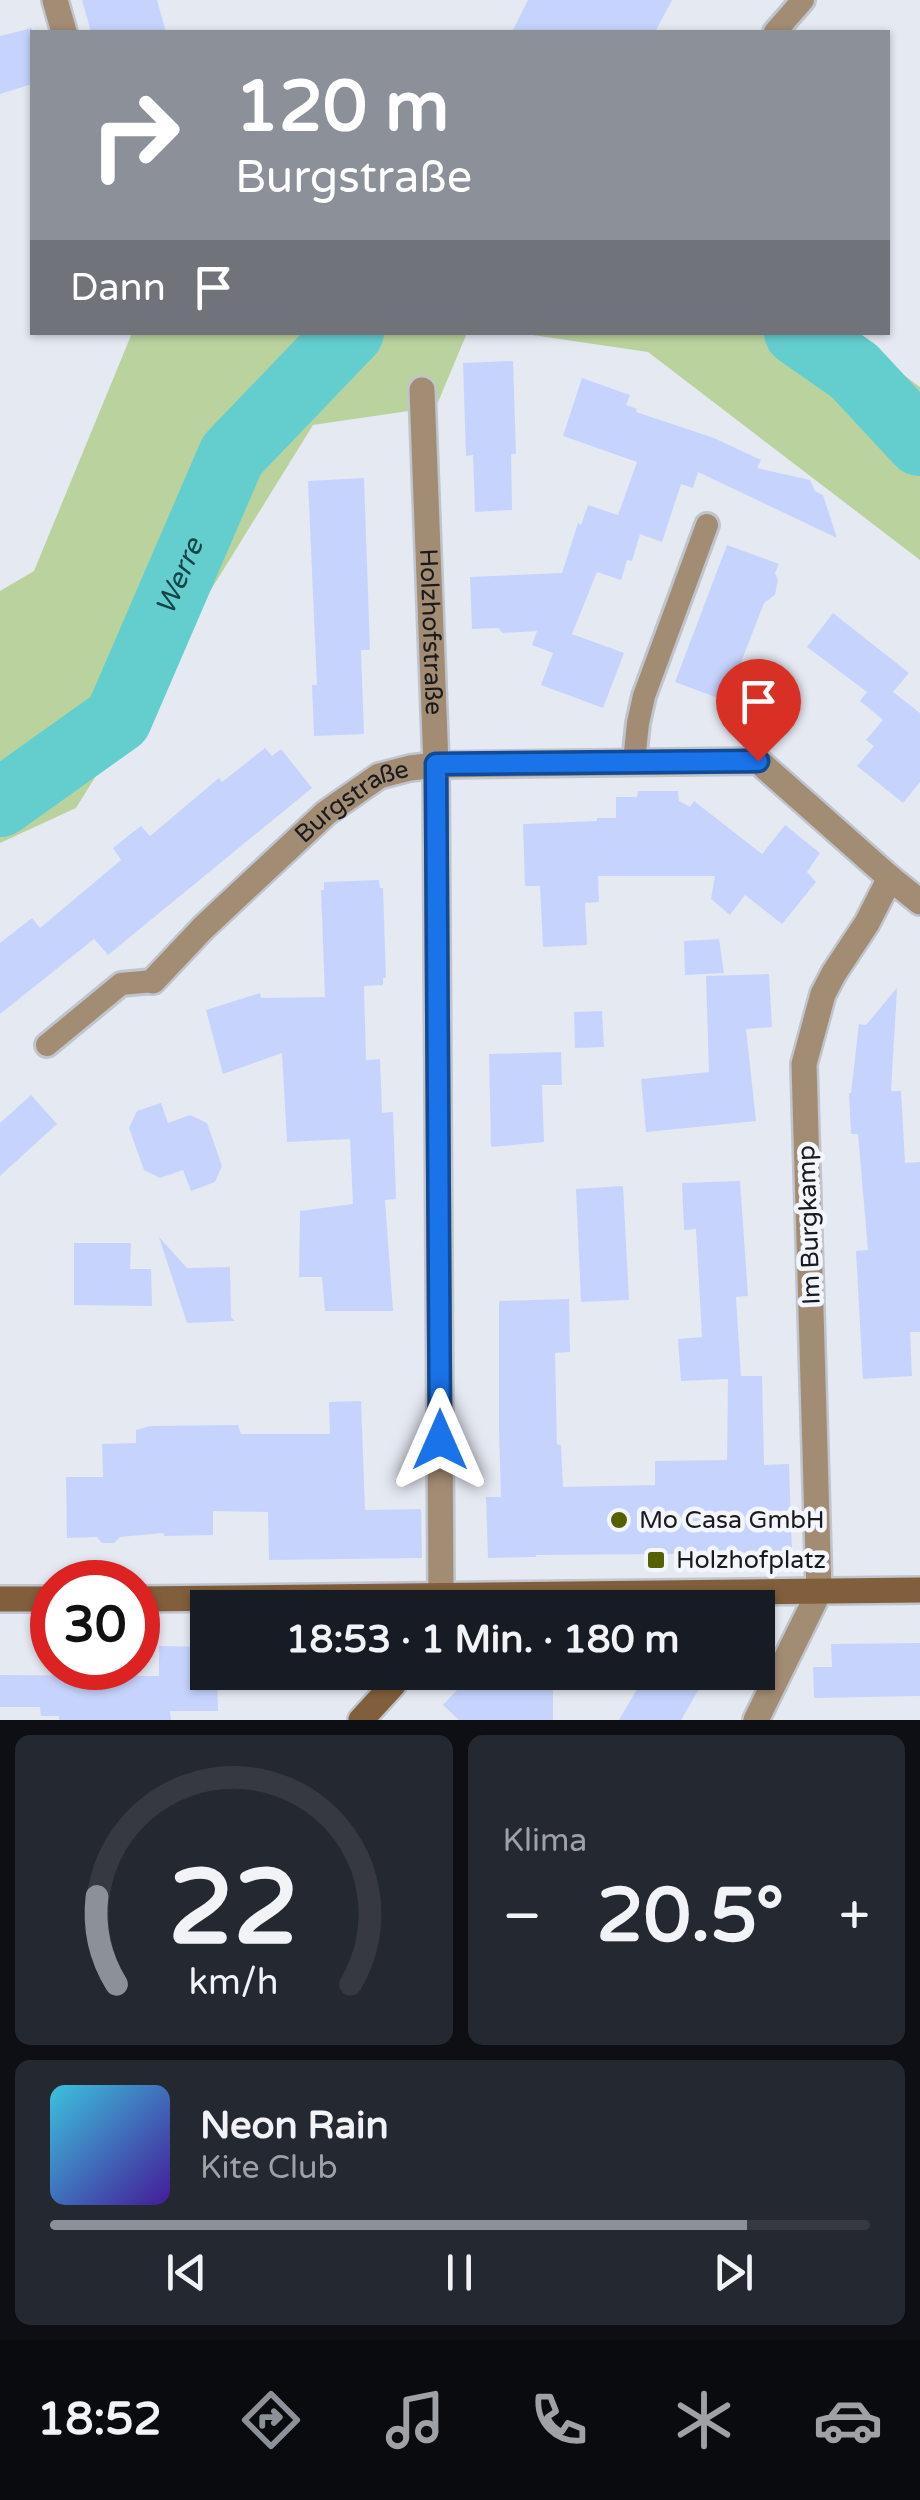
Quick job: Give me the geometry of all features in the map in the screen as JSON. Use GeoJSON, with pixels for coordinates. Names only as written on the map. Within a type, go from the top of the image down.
{"type":"FeatureCollection","features":[{"type":"Feature","properties":{"kind":"street"},"geometry":{"type":"LineString","coordinates":[[56,0],[64,30]]}},
{"type":"Feature","properties":{"kind":"street","name":"Holzhofstraße"},"geometry":{"type":"LineString","coordinates":[[422,390],[436,764],[438,1590]]}},
{"type":"Feature","properties":{"kind":"street","name":"Burgstraße"},"geometry":{"type":"LineString","coordinates":[[153,981],[203,928],[326,813],[379,776],[436,764],[758,761],[920,902]]}},
{"type":"Feature","properties":{"kind":"street","name":"Im Burgkamp"},"geometry":{"type":"LineString","coordinates":[[819,1592],[804,1064],[823,994],[868,923],[890,878]]}},
{"type":"Feature","properties":{"kind":"street"},"geometry":{"type":"LineString","coordinates":[[775,1593],[920,1590]]}},
{"type":"Feature","properties":{"kind":"street"},"geometry":{"type":"LineString","coordinates":[[756,1720],[819,1592]]}},
{"type":"Feature","properties":{"kind":"street"},"geometry":{"type":"LineString","coordinates":[[0,1600],[30,1599]]}},
{"type":"Feature","properties":{"kind":"street"},"geometry":{"type":"LineString","coordinates":[[160,1599],[190,1600]]}},
{"type":"Feature","properties":{"kind":"street"},"geometry":{"type":"LineString","coordinates":[[361,1720],[388,1690]]}},
{"type":"Feature","properties":{"kind":"lane"},"geometry":{"type":"LineString","coordinates":[[777,30],[802,0]]}},
{"type":"Feature","properties":{"kind":"lane"},"geometry":{"type":"LineString","coordinates":[[634,762],[644,696],[707,525]]}},
{"type":"Feature","properties":{"kind":"lane"},"geometry":{"type":"LineString","coordinates":[[47,1045],[122,984],[153,981]]}},
{"type":"Feature","properties":{"kind":"green space"},"geometry":{"type":"Polygon","coordinates":[[[131,335],[466,335],[436,407],[313,425],[76,808],[0,843],[0,591],[34,571],[131,335]]]}},
{"type":"Feature","properties":{"kind":"green space"},"geometry":{"type":"Polygon","coordinates":[[[533,335],[849,335],[920,387],[920,560],[648,352],[533,335]]]}},
{"type":"Feature","properties":{"kind":"building"},"geometry":{"type":"Polygon","coordinates":[[[82,0],[157,0],[165,30],[90,30],[82,0]]]}},
{"type":"Feature","properties":{"kind":"building"},"geometry":{"type":"Polygon","coordinates":[[[528,0],[672,0],[656,30],[513,30],[528,0]]]}},
{"type":"Feature","properties":{"kind":"building"},"geometry":{"type":"Polygon","coordinates":[[[32,28],[30,85],[0,94],[0,36],[32,28]]]}},
{"type":"Feature","properties":{"kind":"building"},"geometry":{"type":"Polygon","coordinates":[[[513,361],[516,454],[511,454],[512,510],[475,512],[473,455],[466,456],[463,363],[513,361]]]}},
{"type":"Feature","properties":{"kind":"building"},"geometry":{"type":"Polygon","coordinates":[[[582,378],[630,395],[626,405],[637,409],[636,412],[714,438],[761,460],[757,468],[810,480],[815,491],[823,495],[837,538],[698,472],[693,488],[681,484],[662,542],[640,534],[621,580],[597,572],[572,634],[624,653],[603,708],[541,685],[553,653],[532,645],[537,631],[503,633],[498,628],[472,629],[470,577],[562,573],[588,505],[618,515],[637,462],[563,436],[582,378]]]}},
{"type":"Feature","properties":{"kind":"building"},"geometry":{"type":"Polygon","coordinates":[[[364,478],[370,650],[361,650],[364,734],[314,736],[312,685],[317,685],[308,481],[364,478]]]}},
{"type":"Feature","properties":{"kind":"building"},"geometry":{"type":"Polygon","coordinates":[[[727,545],[779,564],[775,595],[764,603],[726,701],[675,682],[727,545]]]}},
{"type":"Feature","properties":{"kind":"building"},"geometry":{"type":"Polygon","coordinates":[[[833,613],[909,673],[893,692],[920,713],[920,782],[903,803],[857,766],[874,746],[866,740],[883,720],[860,701],[867,692],[807,647],[833,613]]]}},
{"type":"Feature","properties":{"kind":"building"},"geometry":{"type":"Polygon","coordinates":[[[265,748],[272,756],[281,749],[312,788],[108,955],[94,939],[0,1014],[0,943],[32,918],[40,928],[121,860],[113,848],[128,836],[141,826],[150,836],[219,778],[222,782],[265,748]]]}},
{"type":"Feature","properties":{"kind":"building"},"geometry":{"type":"Polygon","coordinates":[[[638,791],[678,791],[679,801],[690,807],[694,801],[762,854],[785,825],[820,853],[807,872],[816,882],[782,924],[745,895],[730,915],[711,899],[715,876],[598,876],[599,902],[585,903],[587,945],[543,947],[540,886],[525,886],[523,824],[616,818],[616,797],[637,797],[638,791]]]}},
{"type":"Feature","properties":{"kind":"building"},"geometry":{"type":"Polygon","coordinates":[[[379,880],[383,888],[386,978],[383,985],[364,986],[366,1060],[380,1059],[382,1113],[393,1112],[396,1199],[385,1200],[393,1311],[325,1311],[322,1277],[299,1277],[300,1211],[353,1204],[350,1139],[287,1142],[282,1053],[223,1074],[206,1010],[260,993],[261,998],[325,997],[321,890],[324,882],[379,880]]]}},
{"type":"Feature","properties":{"kind":"building"},"geometry":{"type":"Polygon","coordinates":[[[719,939],[724,973],[685,975],[684,941],[719,939]]]}},
{"type":"Feature","properties":{"kind":"building"},"geometry":{"type":"Polygon","coordinates":[[[769,974],[772,1027],[746,1029],[756,1121],[646,1132],[641,1079],[709,1072],[706,976],[769,974]]]}},
{"type":"Feature","properties":{"kind":"building"},"geometry":{"type":"Polygon","coordinates":[[[897,988],[891,1091],[901,1091],[905,1163],[920,1162],[920,1332],[910,1332],[912,1376],[863,1379],[856,1251],[868,1250],[858,1134],[851,1134],[849,1093],[859,1024],[866,1025],[897,988]]]}},
{"type":"Feature","properties":{"kind":"building"},"geometry":{"type":"Polygon","coordinates":[[[602,1011],[604,1047],[575,1048],[574,1012],[602,1011]]]}},
{"type":"Feature","properties":{"kind":"building"},"geometry":{"type":"Polygon","coordinates":[[[561,1052],[562,1085],[542,1085],[544,1142],[491,1147],[489,1054],[561,1052]]]}},
{"type":"Feature","properties":{"kind":"building"},"geometry":{"type":"Polygon","coordinates":[[[31,1095],[57,1124],[0,1176],[0,1123],[31,1095]]]}},
{"type":"Feature","properties":{"kind":"building"},"geometry":{"type":"Polygon","coordinates":[[[161,1103],[168,1123],[190,1115],[207,1123],[222,1166],[215,1182],[191,1191],[183,1170],[160,1178],[144,1170],[129,1128],[137,1111],[161,1103]]]}},
{"type":"Feature","properties":{"kind":"building"},"geometry":{"type":"Polygon","coordinates":[[[740,1181],[748,1296],[736,1297],[741,1376],[762,1376],[764,1465],[789,1464],[792,1553],[488,1558],[486,1497],[501,1497],[499,1301],[569,1299],[570,1352],[555,1353],[557,1444],[561,1445],[563,1487],[655,1485],[655,1461],[727,1460],[728,1379],[681,1381],[678,1339],[702,1337],[696,1229],[684,1230],[682,1183],[740,1181]]]}},
{"type":"Feature","properties":{"kind":"building"},"geometry":{"type":"Polygon","coordinates":[[[623,1186],[629,1300],[581,1302],[576,1189],[623,1186]]]}},
{"type":"Feature","properties":{"kind":"building"},"geometry":{"type":"Polygon","coordinates":[[[159,1237],[187,1268],[230,1267],[231,1317],[235,1321],[187,1323],[159,1237]]]}},
{"type":"Feature","properties":{"kind":"building"},"geometry":{"type":"Polygon","coordinates":[[[74,1243],[131,1243],[130,1269],[151,1269],[152,1306],[74,1305],[74,1243]]]}},
{"type":"Feature","properties":{"kind":"building"},"geometry":{"type":"Polygon","coordinates":[[[361,1401],[365,1510],[421,1509],[422,1558],[269,1560],[268,1512],[213,1511],[213,1535],[164,1533],[120,1537],[114,1543],[102,1543],[97,1537],[67,1538],[66,1477],[103,1477],[102,1444],[136,1443],[136,1430],[150,1426],[238,1425],[241,1434],[330,1434],[329,1402],[361,1401]]]}},
{"type":"Feature","properties":{"kind":"building"},"geometry":{"type":"Polygon","coordinates":[[[920,1643],[920,1696],[814,1698],[813,1667],[832,1667],[831,1644],[920,1643]]]}},
{"type":"Feature","properties":{"kind":"building"},"geometry":{"type":"Polygon","coordinates":[[[160,1646],[190,1647],[190,1690],[217,1690],[218,1711],[170,1711],[171,1720],[59,1720],[59,1716],[41,1716],[40,1707],[0,1707],[0,1675],[30,1675],[30,1690],[160,1690],[160,1646]]]}},
{"type":"Feature","properties":{"kind":"building"},"geometry":{"type":"Polygon","coordinates":[[[457,1690],[553,1690],[553,1720],[459,1720],[443,1705],[457,1690]]]}},
{"type":"Feature","properties":{"kind":"building"},"geometry":{"type":"Polygon","coordinates":[[[637,1690],[698,1690],[681,1720],[619,1720],[637,1690]]]}},
{"type":"Feature","properties":{"kind":"waterway","name":"Werre"},"geometry":{"type":"LineString","coordinates":[[0,803],[118,719],[232,455],[347,335]]}},
{"type":"Feature","properties":{"kind":"waterway","name":"Werre"},"geometry":{"type":"LineString","coordinates":[[802,335],[854,371],[920,442]]}},
{"type":"Feature","properties":{"kind":"place","name":"Mo Casa GmbH"},"geometry":{"type":"Point","coordinates":[619,1520]}},
{"type":"Feature","properties":{"kind":"place","name":"Holzhofplatz"},"geometry":{"type":"Point","coordinates":[656,1560]}},
{"type":"Feature","properties":{"kind":"route"},"geometry":{"type":"LineString","coordinates":[[440,1440],[436,764],[758,761]]}}]}
